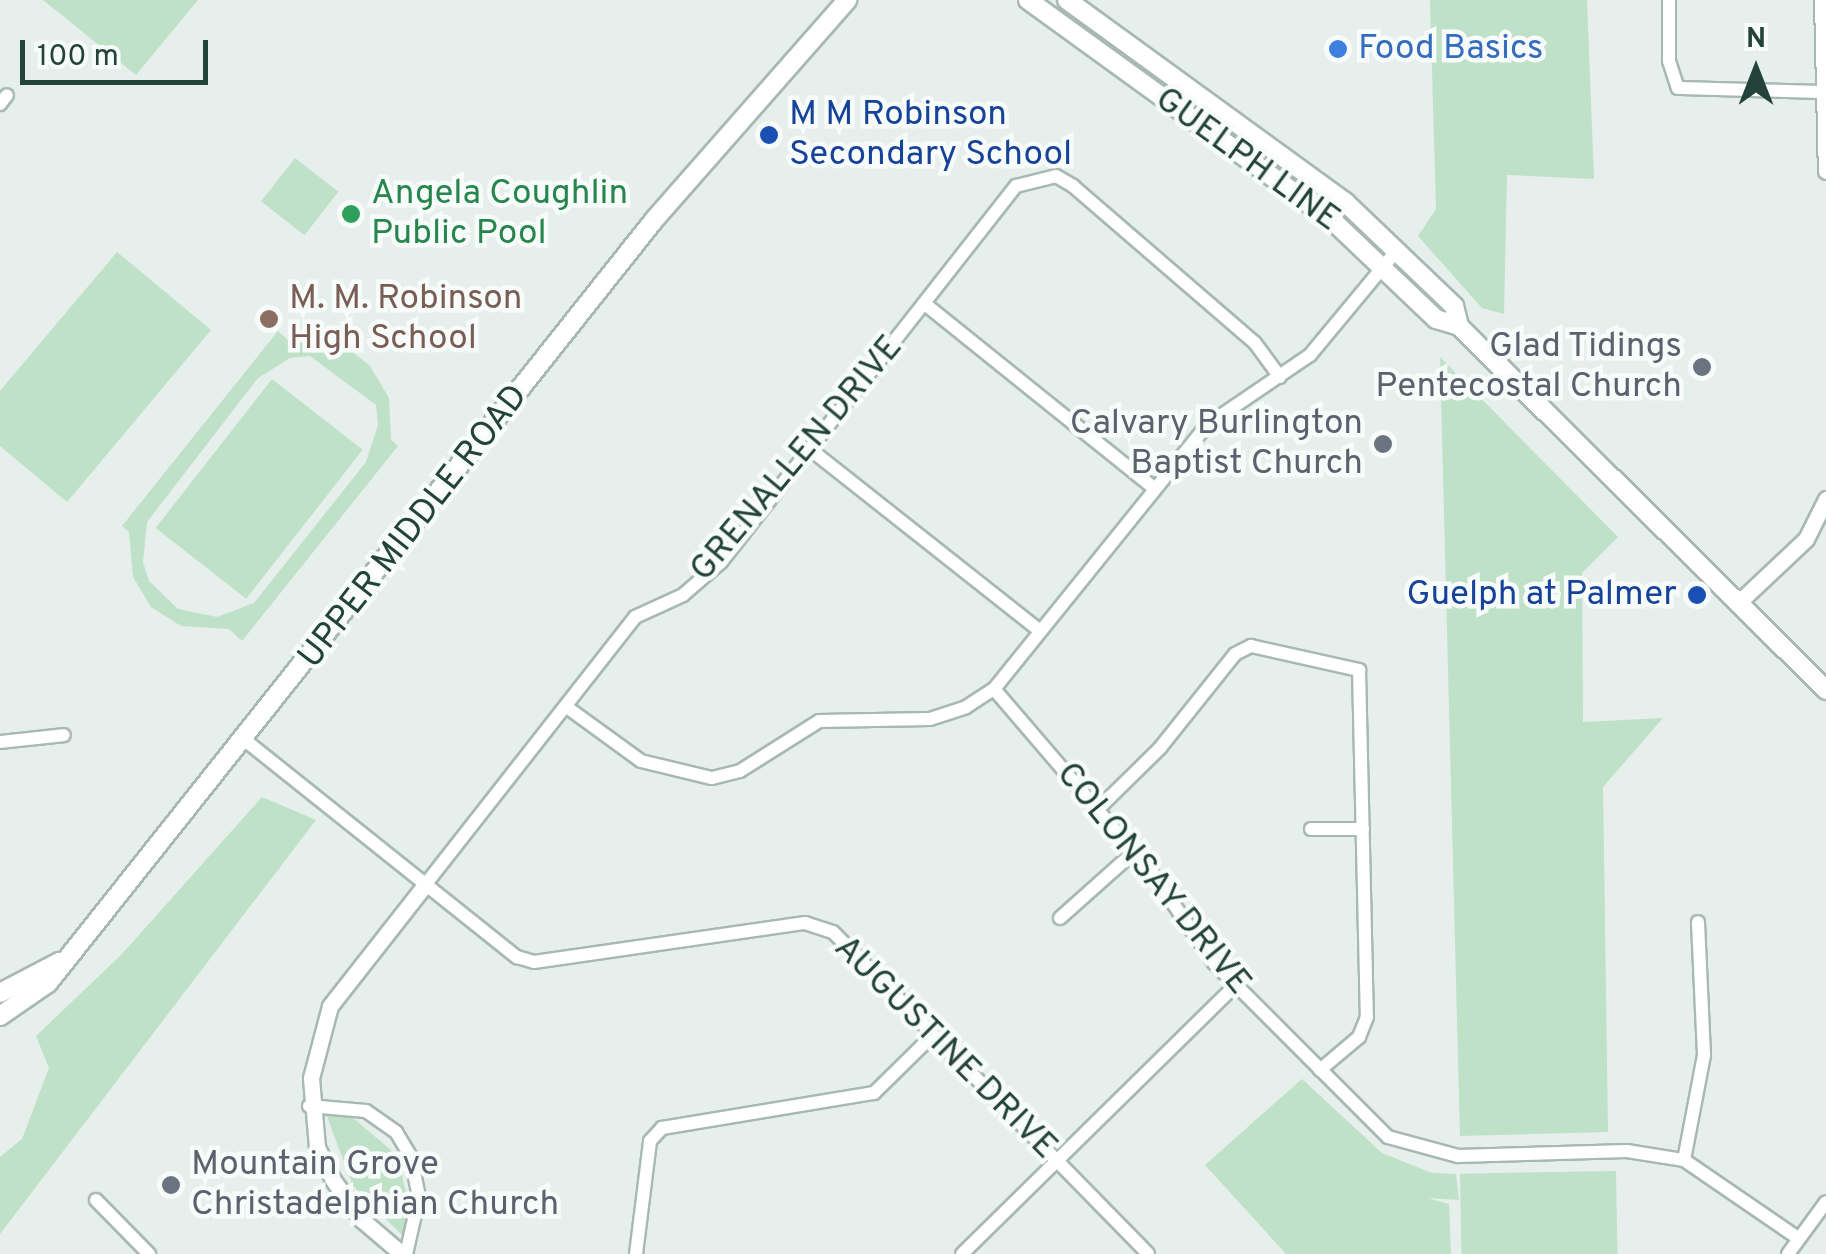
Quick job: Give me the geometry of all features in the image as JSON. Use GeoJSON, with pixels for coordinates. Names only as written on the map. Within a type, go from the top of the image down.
{"type":"FeatureCollection","features":[{"type":"Feature","properties":{"kind":"main road","name":"UPPER MIDDLE ROAD"},"geometry":{"type":"LineString","coordinates":[[0,1016],[48,983],[60,962],[246,741],[654,220],[847,0]]}},
{"type":"Feature","properties":{"kind":"main road","name":"GUELPH LINE"},"geometry":{"type":"LineString","coordinates":[[1028,0],[1332,220],[1436,318],[1459,326],[1826,690]]}},
{"type":"Feature","properties":{"kind":"main road","name":"GUELPH LINE"},"geometry":{"type":"LineString","coordinates":[[1068,0],[1217,108],[1398,249],[1454,306],[1459,326]]}},
{"type":"Feature","properties":{"kind":"main road"},"geometry":{"type":"LineString","coordinates":[[1176,106],[1217,108]]}},
{"type":"Feature","properties":{"kind":"main road","name":"UPPER MIDDLE ROAD"},"geometry":{"type":"LineString","coordinates":[[0,993],[60,962]]}},
{"type":"Feature","properties":{"kind":"street"},"geometry":{"type":"LineString","coordinates":[[1670,0],[1669,61],[1678,88],[1824,92]]}},
{"type":"Feature","properties":{"kind":"street"},"geometry":{"type":"LineString","coordinates":[[1822,0],[1826,171]]}},
{"type":"Feature","properties":{"kind":"street","name":"GRENALLEN DRIVE"},"geometry":{"type":"LineString","coordinates":[[425,885],[635,618],[705,578],[811,450],[1016,186],[1056,176],[1255,343],[1280,376]]}},
{"type":"Feature","properties":{"kind":"street"},"geometry":{"type":"LineString","coordinates":[[568,708],[642,760],[712,778],[740,771],[820,721],[930,719],[994,689],[1154,488],[1220,412],[1310,355],[1398,249]]}},
{"type":"Feature","properties":{"kind":"street"},"geometry":{"type":"LineString","coordinates":[[925,304],[1154,488]]}},
{"type":"Feature","properties":{"kind":"street"},"geometry":{"type":"LineString","coordinates":[[811,450],[1040,631]]}},
{"type":"Feature","properties":{"kind":"street"},"geometry":{"type":"LineString","coordinates":[[1738,603],[1806,540],[1826,499]]}},
{"type":"Feature","properties":{"kind":"street"},"geometry":{"type":"LineString","coordinates":[[1099,808],[1160,748],[1236,654],[1251,646],[1359,670],[1367,1018],[1359,1037],[1320,1070]]}},
{"type":"Feature","properties":{"kind":"street","name":"COLONSAY DRIVE"},"geometry":{"type":"LineString","coordinates":[[994,689],[1099,808],[1235,986],[1388,1137],[1418,1149],[1458,1156],[1628,1151],[1684,1160],[1798,1238]]}},
{"type":"Feature","properties":{"kind":"street"},"geometry":{"type":"LineString","coordinates":[[0,742],[64,735]]}},
{"type":"Feature","properties":{"kind":"street","name":"AUGUSTINE DRIVE"},"geometry":{"type":"LineString","coordinates":[[246,741],[517,957],[534,962],[805,923],[833,932],[1148,1254]]}},
{"type":"Feature","properties":{"kind":"street"},"geometry":{"type":"LineString","coordinates":[[1311,829],[1363,830]]}},
{"type":"Feature","properties":{"kind":"street"},"geometry":{"type":"LineString","coordinates":[[1060,918],[1133,853]]}},
{"type":"Feature","properties":{"kind":"street"},"geometry":{"type":"LineString","coordinates":[[310,1106],[366,1111],[396,1132],[411,1157],[419,1196],[404,1254],[362,1220],[333,1180],[317,1147],[310,1106],[316,1038],[330,1006],[425,885]]}},
{"type":"Feature","properties":{"kind":"street"},"geometry":{"type":"LineString","coordinates":[[1684,1160],[1704,1055],[1698,922]]}},
{"type":"Feature","properties":{"kind":"street"},"geometry":{"type":"LineString","coordinates":[[962,1254],[1235,986]]}},
{"type":"Feature","properties":{"kind":"street"},"geometry":{"type":"LineString","coordinates":[[636,1254],[650,1141],[662,1128],[874,1094],[932,1036]]}},
{"type":"Feature","properties":{"kind":"street"},"geometry":{"type":"LineString","coordinates":[[96,1200],[150,1254]]}},
{"type":"Feature","properties":{"kind":"street"},"geometry":{"type":"LineString","coordinates":[[1788,1254],[1826,1202]]}},
{"type":"Feature","properties":{"kind":"green space"},"geometry":{"type":"Polygon","coordinates":[[[43,0],[198,0],[136,75],[43,0]]]}},
{"type":"Feature","properties":{"kind":"green space"},"geometry":{"type":"Polygon","coordinates":[[[1430,0],[1587,0],[1594,179],[1507,175],[1504,314],[1482,308],[1418,236],[1436,209],[1430,0]]]}},
{"type":"Feature","properties":{"kind":"green space"},"geometry":{"type":"Polygon","coordinates":[[[295,158],[338,192],[304,235],[261,201],[295,158]]]}},
{"type":"Feature","properties":{"kind":"green space"},"geometry":{"type":"Polygon","coordinates":[[[117,252],[211,330],[67,502],[0,446],[0,391],[117,252]]]}},
{"type":"Feature","properties":{"kind":"green space"},"geometry":{"type":"Polygon","coordinates":[[[278,331],[291,343],[325,342],[351,351],[370,366],[389,398],[391,440],[398,446],[242,641],[229,629],[181,626],[151,607],[133,577],[129,532],[122,526],[278,331]],[[310,356],[290,358],[258,378],[147,522],[143,562],[149,581],[178,609],[217,617],[254,603],[366,462],[378,425],[376,405],[310,356]]]}},
{"type":"Feature","properties":{"kind":"green space"},"geometry":{"type":"Polygon","coordinates":[[[1440,357],[1618,537],[1582,573],[1583,722],[1663,718],[1603,787],[1608,1132],[1460,1136],[1440,357]]]}},
{"type":"Feature","properties":{"kind":"green space"},"geometry":{"type":"Polygon","coordinates":[[[272,379],[363,450],[246,599],[156,528],[272,379]]]}},
{"type":"Feature","properties":{"kind":"green space"},"geometry":{"type":"Polygon","coordinates":[[[262,797],[316,820],[0,1234],[0,1157],[22,1139],[49,1068],[36,1036],[122,954],[262,797]]]}},
{"type":"Feature","properties":{"kind":"green space"},"geometry":{"type":"Polygon","coordinates":[[[1302,1079],[1382,1153],[1432,1173],[1456,1174],[1459,1200],[1428,1198],[1449,1204],[1451,1254],[1286,1254],[1205,1165],[1302,1079]]]}},
{"type":"Feature","properties":{"kind":"green space"},"geometry":{"type":"Polygon","coordinates":[[[326,1114],[353,1118],[398,1156],[409,1208],[403,1236],[353,1186],[326,1114]]]}},
{"type":"Feature","properties":{"kind":"green space"},"geometry":{"type":"Polygon","coordinates":[[[1616,1171],[1617,1254],[1461,1254],[1460,1174],[1616,1171]]]}},
{"type":"Feature","properties":{"kind":"place","name":"Food Basics"},"geometry":{"type":"Point","coordinates":[1338,49]}},
{"type":"Feature","properties":{"kind":"place","name":"M M Robinson Secondary School"},"geometry":{"type":"Point","coordinates":[769,135]}},
{"type":"Feature","properties":{"kind":"place","name":"Angela Coughlin Public Pool"},"geometry":{"type":"Point","coordinates":[351,214]}},
{"type":"Feature","properties":{"kind":"place","name":"M. M. Robinson High School"},"geometry":{"type":"Point","coordinates":[269,319]}},
{"type":"Feature","properties":{"kind":"place","name":"Glad Tidings Pentecostal Church"},"geometry":{"type":"Point","coordinates":[1702,367]}},
{"type":"Feature","properties":{"kind":"place","name":"Calvary Burlington Baptist Church"},"geometry":{"type":"Point","coordinates":[1383,444]}},
{"type":"Feature","properties":{"kind":"place","name":"Guelph at Palmer"},"geometry":{"type":"Point","coordinates":[1697,595]}},
{"type":"Feature","properties":{"kind":"place","name":"Mountain Grove Christadelphian Church"},"geometry":{"type":"Point","coordinates":[171,1185]}}]}
